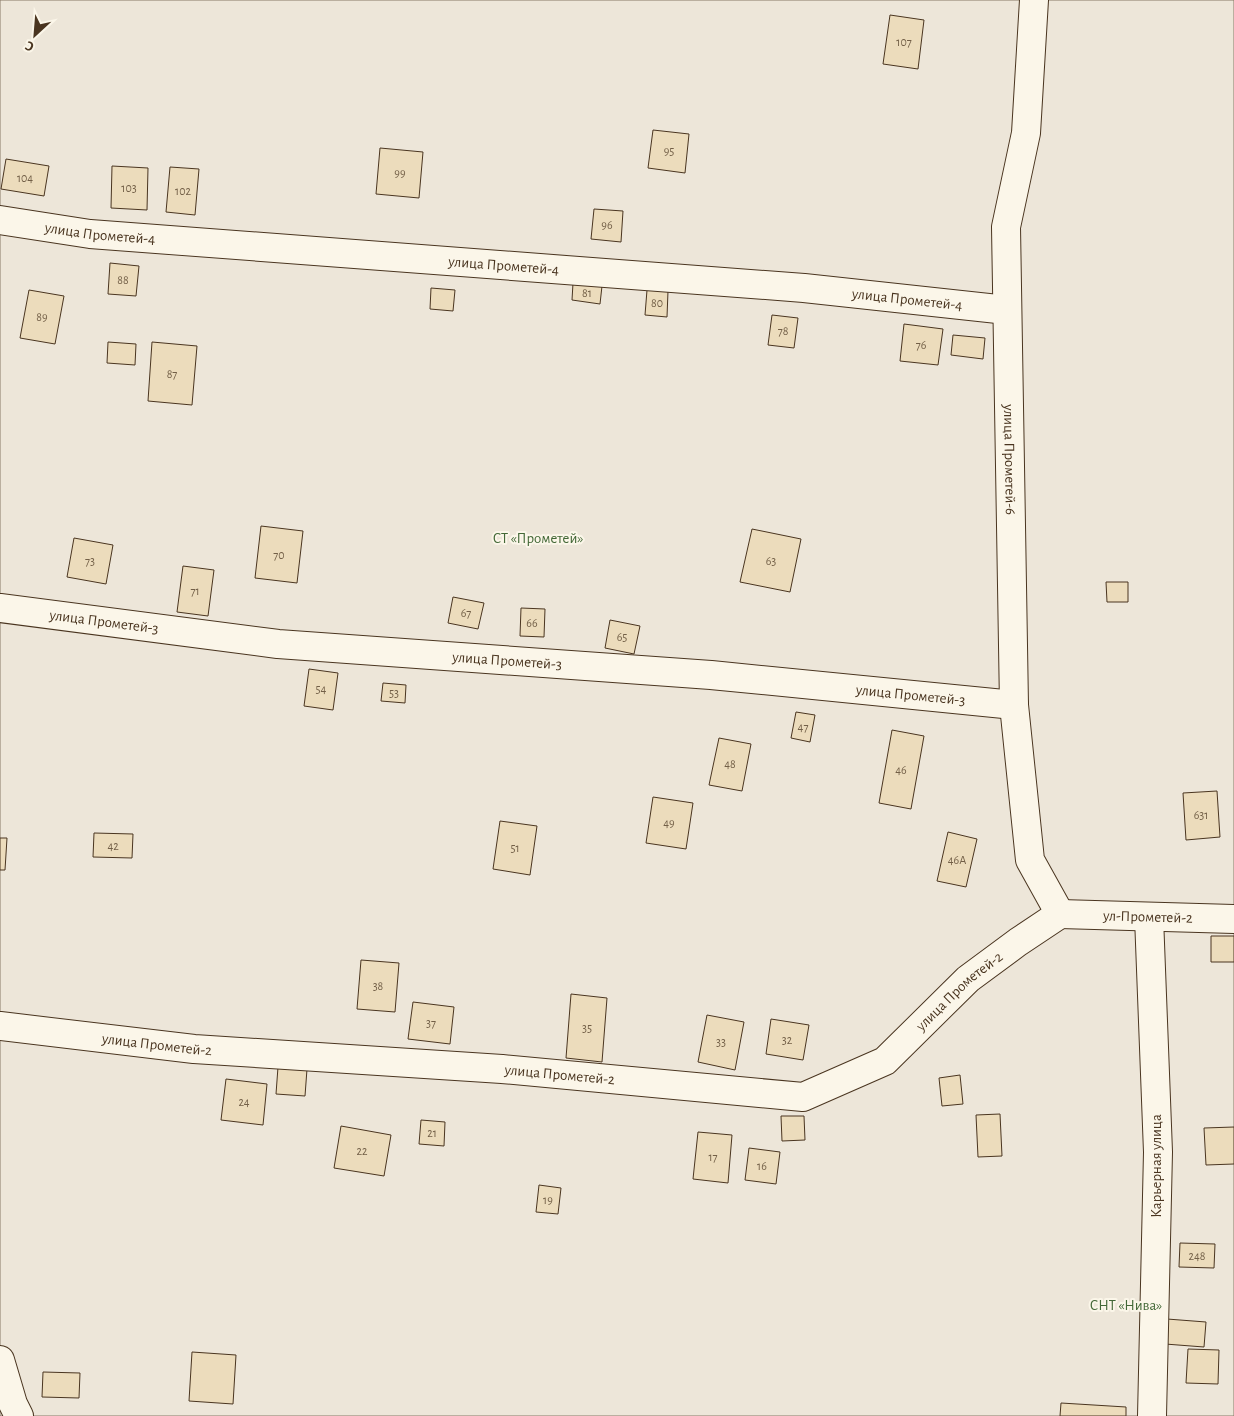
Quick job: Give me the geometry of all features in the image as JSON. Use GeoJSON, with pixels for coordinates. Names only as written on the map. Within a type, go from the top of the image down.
{"type":"FeatureCollection","features":[{"type":"Feature","properties":{"kind":"street","name":"улица Прометей-6"},"geometry":{"type":"LineString","coordinates":[[1034,0],[1026,133],[1006,227],[1014,705],[1030,860],[1060,914]]}},
{"type":"Feature","properties":{"kind":"street","name":"улица Прометей-4"},"geometry":{"type":"LineString","coordinates":[[0,220],[90,234],[804,288],[1008,310]]}},
{"type":"Feature","properties":{"kind":"street","name":"улица Прометей-3"},"geometry":{"type":"LineString","coordinates":[[0,608],[278,644],[711,675],[1014,705]]}},
{"type":"Feature","properties":{"kind":"street","name":"ул-Прометей-2"},"geometry":{"type":"LineString","coordinates":[[1060,914],[1234,919]]}},
{"type":"Feature","properties":{"kind":"street","name":"улица Прометей-2"},"geometry":{"type":"LineString","coordinates":[[0,1026],[194,1049],[502,1069],[803,1097],[885,1061],[968,979],[1060,914]]}},
{"type":"Feature","properties":{"kind":"street","name":"Карьерная улица"},"geometry":{"type":"LineString","coordinates":[[1150,917],[1158,1152],[1152,1416]]}},
{"type":"Feature","properties":{"kind":"street"},"geometry":{"type":"LineString","coordinates":[[0,1360],[12,1404],[19,1416]]}},
{"type":"Feature","properties":{"kind":"green space","name":"СТ «Прометей»"},"geometry":{"type":"Polygon","coordinates":[[[0,0],[1234,0],[1234,1416],[0,1416],[0,0]]]}},
{"type":"Feature","properties":{"kind":"building"},"geometry":{"type":"Polygon","coordinates":[[[890,15],[924,20],[918,69],[883,64],[890,15]]]}},
{"type":"Feature","properties":{"kind":"building"},"geometry":{"type":"Polygon","coordinates":[[[653,130],[689,134],[685,173],[648,168],[653,130]]]}},
{"type":"Feature","properties":{"kind":"building"},"geometry":{"type":"Polygon","coordinates":[[[380,148],[423,152],[419,198],[376,194],[380,148]]]}},
{"type":"Feature","properties":{"kind":"building"},"geometry":{"type":"Polygon","coordinates":[[[6,159],[49,166],[44,196],[1,189],[6,159]]]}},
{"type":"Feature","properties":{"kind":"building"},"geometry":{"type":"Polygon","coordinates":[[[112,166],[148,168],[147,210],[111,208],[112,166]]]}},
{"type":"Feature","properties":{"kind":"building"},"geometry":{"type":"Polygon","coordinates":[[[170,167],[199,169],[195,215],[166,212],[170,167]]]}},
{"type":"Feature","properties":{"kind":"building"},"geometry":{"type":"Polygon","coordinates":[[[594,209],[623,211],[621,242],[591,239],[594,209]]]}},
{"type":"Feature","properties":{"kind":"building"},"geometry":{"type":"Polygon","coordinates":[[[110,263],[139,266],[136,296],[108,294],[110,263]]]}},
{"type":"Feature","properties":{"kind":"building"},"geometry":{"type":"Polygon","coordinates":[[[573,283],[602,286],[600,304],[572,300],[573,283]]]}},
{"type":"Feature","properties":{"kind":"building"},"geometry":{"type":"Polygon","coordinates":[[[431,288],[455,290],[453,311],[430,309],[431,288]]]}},
{"type":"Feature","properties":{"kind":"building"},"geometry":{"type":"Polygon","coordinates":[[[29,290],[64,296],[55,344],[20,338],[29,290]]]}},
{"type":"Feature","properties":{"kind":"building"},"geometry":{"type":"Polygon","coordinates":[[[647,290],[668,291],[667,317],[645,315],[647,290]]]}},
{"type":"Feature","properties":{"kind":"building"},"geometry":{"type":"Polygon","coordinates":[[[772,315],[798,318],[794,348],[768,345],[772,315]]]}},
{"type":"Feature","properties":{"kind":"building"},"geometry":{"type":"Polygon","coordinates":[[[904,324],[943,329],[938,365],[900,361],[904,324]]]}},
{"type":"Feature","properties":{"kind":"building"},"geometry":{"type":"Polygon","coordinates":[[[953,335],[985,338],[983,359],[951,355],[953,335]]]}},
{"type":"Feature","properties":{"kind":"building"},"geometry":{"type":"Polygon","coordinates":[[[108,342],[136,344],[135,365],[107,363],[108,342]]]}},
{"type":"Feature","properties":{"kind":"building"},"geometry":{"type":"Polygon","coordinates":[[[152,342],[197,346],[192,405],[148,401],[152,342]]]}},
{"type":"Feature","properties":{"kind":"building"},"geometry":{"type":"Polygon","coordinates":[[[261,526],[303,531],[297,583],[255,578],[261,526]]]}},
{"type":"Feature","properties":{"kind":"building"},"geometry":{"type":"Polygon","coordinates":[[[752,529],[801,539],[790,592],[740,582],[752,529]]]}},
{"type":"Feature","properties":{"kind":"building"},"geometry":{"type":"Polygon","coordinates":[[[74,538],[113,545],[106,584],[67,577],[74,538]]]}},
{"type":"Feature","properties":{"kind":"building"},"geometry":{"type":"Polygon","coordinates":[[[183,566],[214,570],[208,616],[177,612],[183,566]]]}},
{"type":"Feature","properties":{"kind":"building"},"geometry":{"type":"Polygon","coordinates":[[[1106,582],[1128,582],[1128,602],[1107,602],[1106,582]]]}},
{"type":"Feature","properties":{"kind":"building"},"geometry":{"type":"Polygon","coordinates":[[[453,597],[484,603],[478,629],[448,623],[453,597]]]}},
{"type":"Feature","properties":{"kind":"building"},"geometry":{"type":"Polygon","coordinates":[[[521,608],[545,609],[544,637],[520,636],[521,608]]]}},
{"type":"Feature","properties":{"kind":"building"},"geometry":{"type":"Polygon","coordinates":[[[610,620],[640,626],[634,654],[605,648],[610,620]]]}},
{"type":"Feature","properties":{"kind":"building"},"geometry":{"type":"Polygon","coordinates":[[[309,669],[338,673],[333,710],[304,706],[309,669]]]}},
{"type":"Feature","properties":{"kind":"building"},"geometry":{"type":"Polygon","coordinates":[[[383,683],[406,685],[405,703],[381,701],[383,683]]]}},
{"type":"Feature","properties":{"kind":"building"},"geometry":{"type":"Polygon","coordinates":[[[796,712],[815,715],[810,742],[791,738],[796,712]]]}},
{"type":"Feature","properties":{"kind":"building"},"geometry":{"type":"Polygon","coordinates":[[[892,730],[924,736],[911,809],[879,803],[892,730]]]}},
{"type":"Feature","properties":{"kind":"building"},"geometry":{"type":"Polygon","coordinates":[[[719,738],[751,744],[742,791],[709,785],[719,738]]]}},
{"type":"Feature","properties":{"kind":"building"},"geometry":{"type":"Polygon","coordinates":[[[1217,791],[1220,837],[1186,840],[1183,793],[1217,791]]]}},
{"type":"Feature","properties":{"kind":"building"},"geometry":{"type":"Polygon","coordinates":[[[653,797],[693,803],[686,849],[646,843],[653,797]]]}},
{"type":"Feature","properties":{"kind":"building"},"geometry":{"type":"Polygon","coordinates":[[[500,821],[537,826],[530,875],[493,869],[500,821]]]}},
{"type":"Feature","properties":{"kind":"building"},"geometry":{"type":"Polygon","coordinates":[[[948,832],[977,839],[966,887],[937,881],[948,832]]]}},
{"type":"Feature","properties":{"kind":"building"},"geometry":{"type":"Polygon","coordinates":[[[94,833],[133,834],[132,858],[93,857],[94,833]]]}},
{"type":"Feature","properties":{"kind":"building"},"geometry":{"type":"Polygon","coordinates":[[[0,838],[7,838],[5,870],[0,870],[0,838]]]}},
{"type":"Feature","properties":{"kind":"building"},"geometry":{"type":"Polygon","coordinates":[[[1211,936],[1234,936],[1234,962],[1211,962],[1211,936]]]}},
{"type":"Feature","properties":{"kind":"building"},"geometry":{"type":"Polygon","coordinates":[[[361,960],[399,963],[395,1012],[357,1009],[361,960]]]}},
{"type":"Feature","properties":{"kind":"building"},"geometry":{"type":"Polygon","coordinates":[[[571,994],[607,998],[602,1062],[566,1058],[571,994]]]}},
{"type":"Feature","properties":{"kind":"building"},"geometry":{"type":"Polygon","coordinates":[[[413,1002],[454,1007],[450,1044],[408,1039],[413,1002]]]}},
{"type":"Feature","properties":{"kind":"building"},"geometry":{"type":"Polygon","coordinates":[[[707,1015],[744,1022],[735,1070],[698,1062],[707,1015]]]}},
{"type":"Feature","properties":{"kind":"building"},"geometry":{"type":"Polygon","coordinates":[[[771,1019],[809,1025],[803,1060],[766,1054],[771,1019]]]}},
{"type":"Feature","properties":{"kind":"building"},"geometry":{"type":"Polygon","coordinates":[[[278,1067],[307,1069],[305,1096],[276,1094],[278,1067]]]}},
{"type":"Feature","properties":{"kind":"building"},"geometry":{"type":"Polygon","coordinates":[[[960,1075],[963,1104],[942,1106],[939,1078],[960,1075]]]}},
{"type":"Feature","properties":{"kind":"building"},"geometry":{"type":"Polygon","coordinates":[[[226,1079],[267,1084],[263,1125],[221,1120],[226,1079]]]}},
{"type":"Feature","properties":{"kind":"building"},"geometry":{"type":"Polygon","coordinates":[[[1000,1114],[1002,1156],[978,1157],[976,1115],[1000,1114]]]}},
{"type":"Feature","properties":{"kind":"building"},"geometry":{"type":"Polygon","coordinates":[[[781,1116],[804,1116],[805,1140],[782,1141],[781,1116]]]}},
{"type":"Feature","properties":{"kind":"building"},"geometry":{"type":"Polygon","coordinates":[[[421,1120],[445,1122],[444,1146],[419,1144],[421,1120]]]}},
{"type":"Feature","properties":{"kind":"building"},"geometry":{"type":"Polygon","coordinates":[[[341,1126],[391,1135],[384,1176],[334,1168],[341,1126]]]}},
{"type":"Feature","properties":{"kind":"building"},"geometry":{"type":"Polygon","coordinates":[[[1234,1127],[1234,1164],[1206,1165],[1204,1128],[1234,1127]]]}},
{"type":"Feature","properties":{"kind":"building"},"geometry":{"type":"Polygon","coordinates":[[[698,1132],[732,1135],[728,1183],[693,1179],[698,1132]]]}},
{"type":"Feature","properties":{"kind":"building"},"geometry":{"type":"Polygon","coordinates":[[[749,1148],[780,1152],[776,1184],[745,1180],[749,1148]]]}},
{"type":"Feature","properties":{"kind":"building"},"geometry":{"type":"Polygon","coordinates":[[[539,1185],[561,1188],[558,1214],[536,1212],[539,1185]]]}},
{"type":"Feature","properties":{"kind":"building"},"geometry":{"type":"Polygon","coordinates":[[[1180,1243],[1215,1244],[1214,1268],[1179,1267],[1180,1243]]]}},
{"type":"Feature","properties":{"kind":"building"},"geometry":{"type":"Polygon","coordinates":[[[1167,1319],[1206,1322],[1204,1347],[1165,1344],[1167,1319]]]}},
{"type":"Feature","properties":{"kind":"building"},"geometry":{"type":"Polygon","coordinates":[[[1188,1349],[1219,1350],[1218,1384],[1186,1383],[1188,1349]]]}},
{"type":"Feature","properties":{"kind":"building"},"geometry":{"type":"Polygon","coordinates":[[[192,1352],[236,1355],[233,1404],[189,1401],[192,1352]]]}},
{"type":"Feature","properties":{"kind":"building"},"geometry":{"type":"Polygon","coordinates":[[[43,1372],[80,1373],[79,1398],[42,1397],[43,1372]]]}},
{"type":"Feature","properties":{"kind":"building"},"geometry":{"type":"Polygon","coordinates":[[[1061,1403],[1126,1407],[1126,1416],[1060,1416],[1061,1403]]]}},
{"type":"Feature","properties":{"kind":"park label","name":"СНТ «Нива»"},"geometry":{"type":"Point","coordinates":[1126,1305]}}]}
